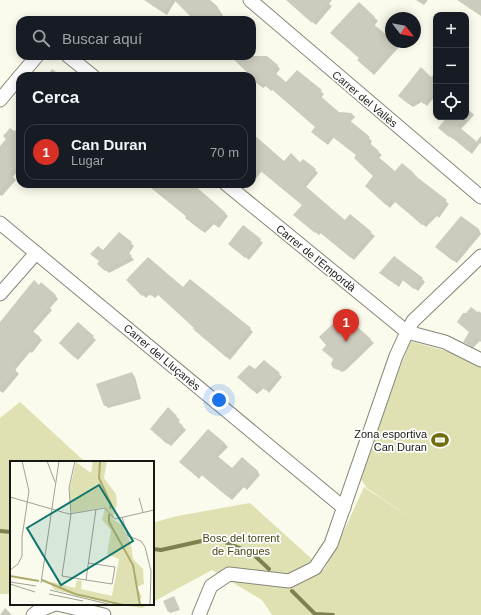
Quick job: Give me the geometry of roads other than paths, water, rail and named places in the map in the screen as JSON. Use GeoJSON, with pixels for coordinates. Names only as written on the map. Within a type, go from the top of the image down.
{"type":"FeatureCollection","features":[{"type":"Feature","properties":{"kind":"street","name":"Carrer del Vallès"},"geometry":{"type":"LineString","coordinates":[[250,0],[481,197]]}},
{"type":"Feature","properties":{"kind":"street"},"geometry":{"type":"LineString","coordinates":[[23,72],[34,60]]}},
{"type":"Feature","properties":{"kind":"street"},"geometry":{"type":"LineString","coordinates":[[73,60],[88,72]]}},
{"type":"Feature","properties":{"kind":"street"},"geometry":{"type":"LineString","coordinates":[[0,100],[16,81]]}},
{"type":"Feature","properties":{"kind":"street","name":"Carrer de l'Empordà"},"geometry":{"type":"LineString","coordinates":[[231,188],[407,332]]}},
{"type":"Feature","properties":{"kind":"street","name":"Carrer del Lluçanès"},"geometry":{"type":"LineString","coordinates":[[0,223],[344,508]]}},
{"type":"Feature","properties":{"kind":"street"},"geometry":{"type":"LineString","coordinates":[[0,294],[36,253]]}},
{"type":"Feature","properties":{"kind":"street"},"geometry":{"type":"LineString","coordinates":[[199,615],[211,586],[229,574],[289,581],[315,568],[331,544],[396,356],[413,320],[481,256]]}},
{"type":"Feature","properties":{"kind":"street"},"geometry":{"type":"LineString","coordinates":[[407,332],[445,342],[481,360]]}},
{"type":"Feature","properties":{"kind":"street"},"geometry":{"type":"LineString","coordinates":[[33,615],[38,611],[53,605]]}},
{"type":"Feature","properties":{"kind":"street"},"geometry":{"type":"LineString","coordinates":[[60,605],[104,615]]}},
{"type":"Feature","properties":{"kind":"waterway"},"geometry":{"type":"LineString","coordinates":[[0,531],[10,532]]}},
{"type":"Feature","properties":{"kind":"waterway"},"geometry":{"type":"LineString","coordinates":[[154,549],[161,550],[215,538],[252,553],[269,569]]}},
{"type":"Feature","properties":{"kind":"waterway"},"geometry":{"type":"LineString","coordinates":[[292,591],[315,614],[333,615]]}},
{"type":"Feature","properties":{"kind":"place","name":"Can Duran"},"geometry":{"type":"Point","coordinates":[346,342]}},
{"type":"Feature","properties":{"kind":"place","name":"Zona esportiva Can Duran"},"geometry":{"type":"Point","coordinates":[440,440]}},
{"type":"Feature","properties":{"kind":"park label","name":"Bosc del torrent de Fangues"},"geometry":{"type":"Point","coordinates":[241,544]}}]}
